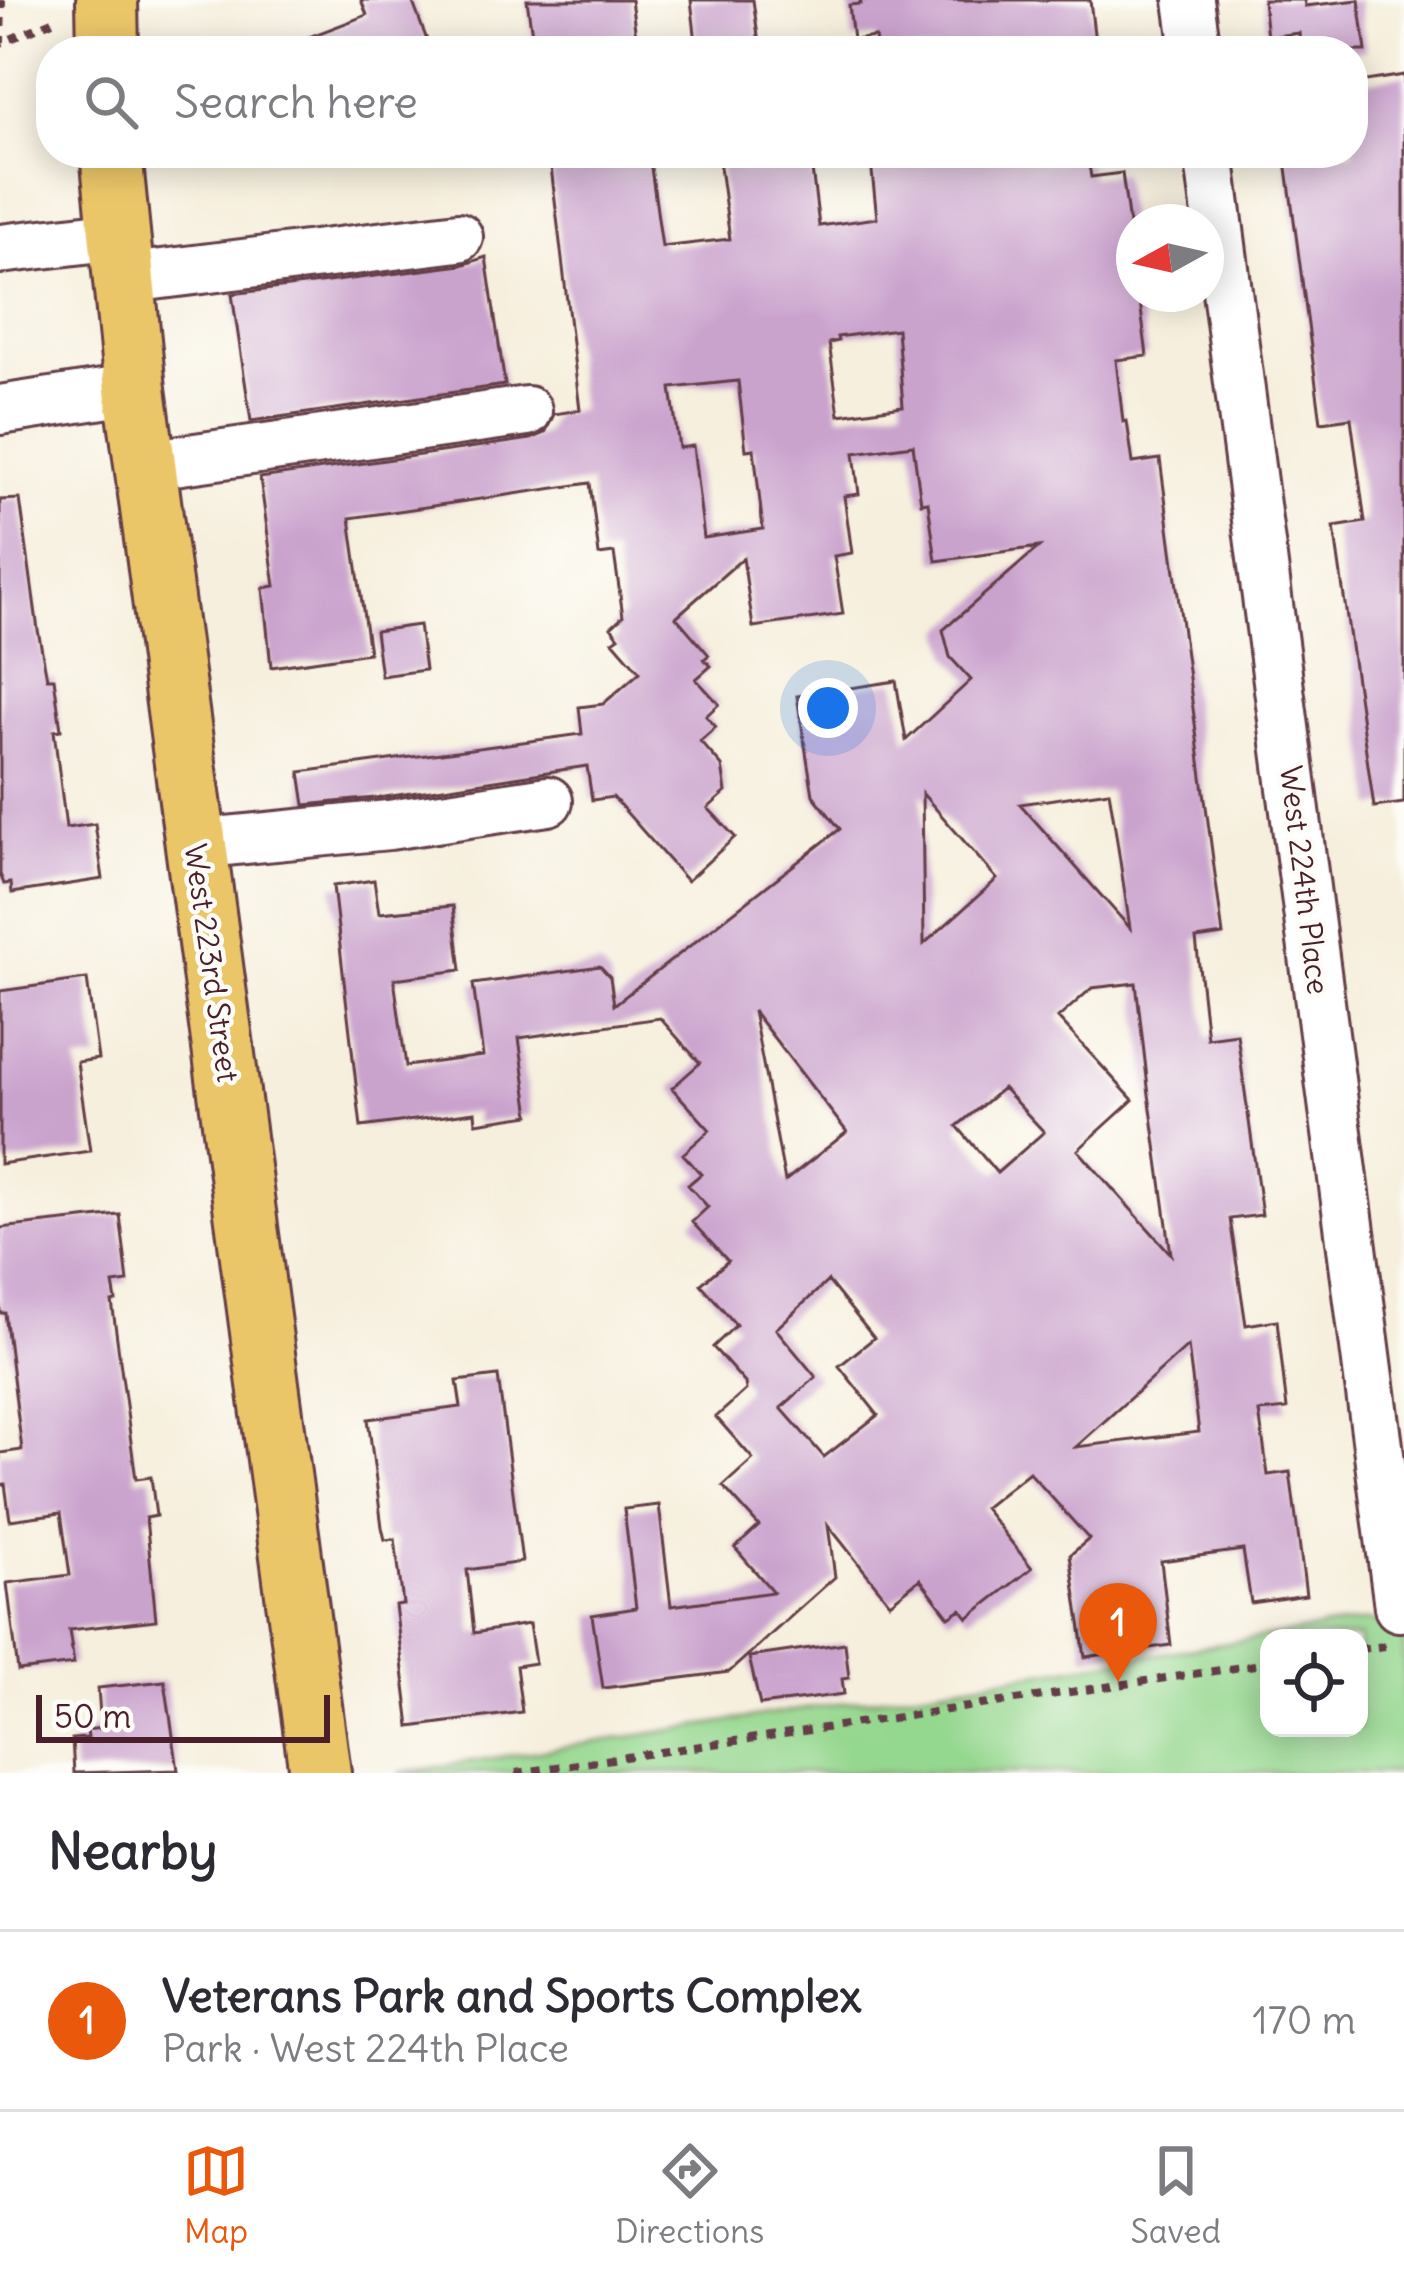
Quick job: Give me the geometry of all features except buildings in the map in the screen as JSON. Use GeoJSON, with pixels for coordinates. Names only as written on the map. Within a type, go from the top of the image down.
{"type":"FeatureCollection","features":[{"type":"Feature","properties":{"kind":"main road","name":"West 223rd Street"},"geometry":{"type":"LineString","coordinates":[[112,168],[135,389],[320,1773]]}},
{"type":"Feature","properties":{"kind":"street"},"geometry":{"type":"LineString","coordinates":[[1189,0],[1194,36]]}},
{"type":"Feature","properties":{"kind":"street","name":"West 224th Place"},"geometry":{"type":"LineString","coordinates":[[1211,168],[1401,1606]]}},
{"type":"Feature","properties":{"kind":"street"},"geometry":{"type":"LineString","coordinates":[[0,249],[120,257],[458,238]]}},
{"type":"Feature","properties":{"kind":"street"},"geometry":{"type":"LineString","coordinates":[[0,410],[135,389]]}},
{"type":"Feature","properties":{"kind":"street"},"geometry":{"type":"LineString","coordinates":[[146,465],[527,411]]}},
{"type":"Feature","properties":{"kind":"street"},"geometry":{"type":"LineString","coordinates":[[195,844],[389,825],[548,802]]}},
{"type":"Feature","properties":{"kind":"path"},"geometry":{"type":"LineString","coordinates":[[2,0],[2,43],[92,23]]}},
{"type":"Feature","properties":{"kind":"path"},"geometry":{"type":"LineString","coordinates":[[516,1773],[1260,1664]]}},
{"type":"Feature","properties":{"kind":"green space"},"geometry":{"type":"Polygon","coordinates":[[[1367,1621],[1404,1629],[1404,1773],[398,1773],[1260,1638],[1260,1737],[1368,1737],[1368,1629],[1316,1629],[1367,1621]]]}},
{"type":"Feature","properties":{"kind":"place","name":"Veterans Park and Sports Complex"},"geometry":{"type":"Point","coordinates":[1118,1682]}}]}
